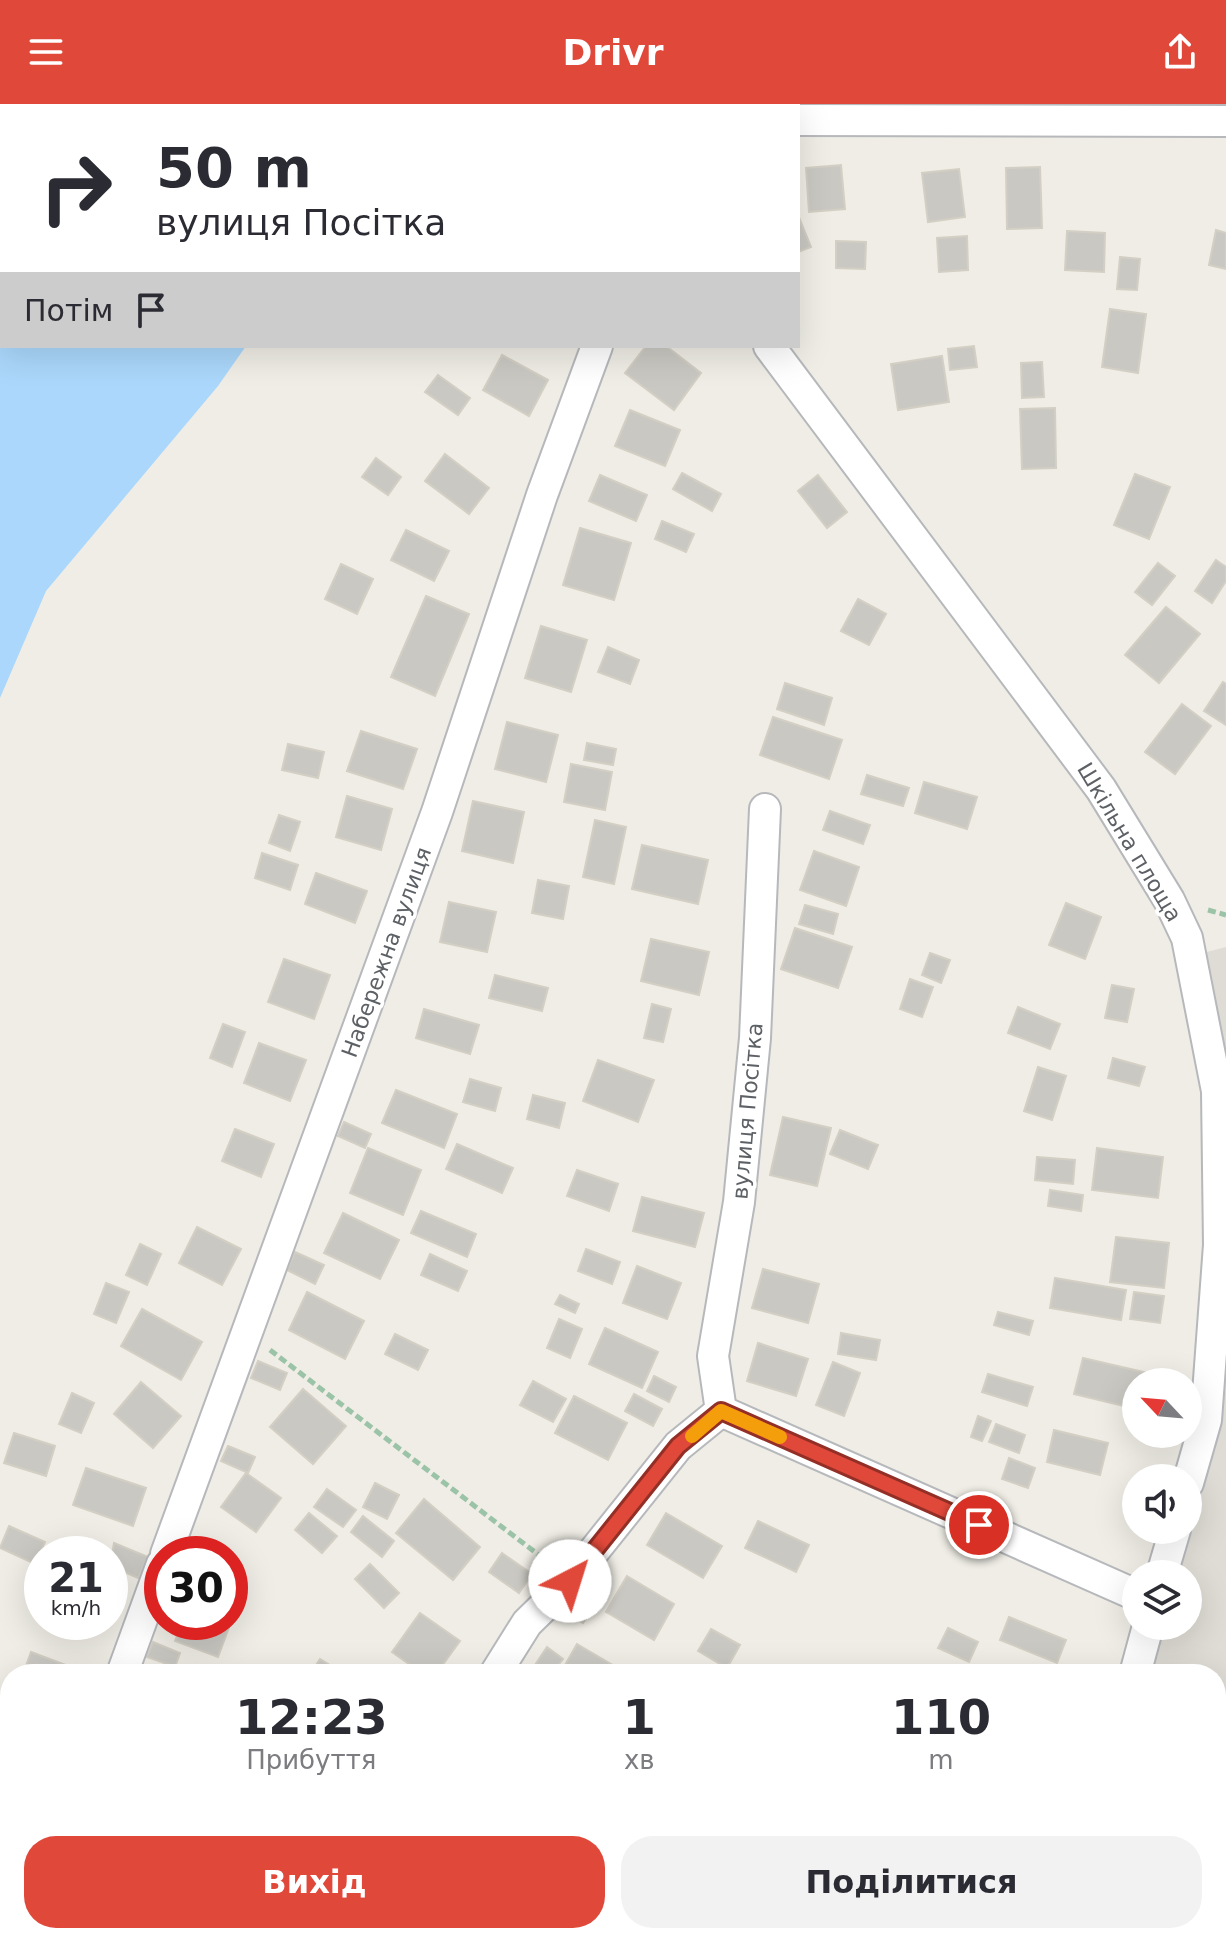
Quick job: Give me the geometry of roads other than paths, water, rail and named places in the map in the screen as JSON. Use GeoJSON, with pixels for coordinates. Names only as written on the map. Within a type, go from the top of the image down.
{"type":"FeatureCollection","features":[{"type":"Feature","properties":{"kind":"street"},"geometry":{"type":"LineString","coordinates":[[800,120],[1226,121]]}},
{"type":"Feature","properties":{"kind":"street","name":"Набережна вулиця"},"geometry":{"type":"LineString","coordinates":[[173,1536],[437,812],[542,495],[596,348]]}},
{"type":"Feature","properties":{"kind":"street","name":"Шкільна площа"},"geometry":{"type":"LineString","coordinates":[[770,348],[1101,789],[1169,900],[1187,938],[1217,1091],[1219,1245],[1206,1420],[1193,1464]]}},
{"type":"Feature","properties":{"kind":"street","name":"вулиця Посітка"},"geometry":{"type":"LineString","coordinates":[[721,1411],[713,1356],[739,1202],[751,1083],[765,809]]}},
{"type":"Feature","properties":{"kind":"street"},"geometry":{"type":"LineString","coordinates":[[501,1664],[527,1623],[570,1581],[678,1446],[721,1411],[1122,1589]]}},
{"type":"Feature","properties":{"kind":"street"},"geometry":{"type":"LineString","coordinates":[[126,1664],[144,1614]]}},
{"type":"Feature","properties":{"kind":"street"},"geometry":{"type":"LineString","coordinates":[[1138,1664],[1144,1640]]}},
{"type":"Feature","properties":{"kind":"water"},"geometry":{"type":"Polygon","coordinates":[[[0,348],[245,348],[218,386],[46,591],[0,698],[0,348]]]}}]}
